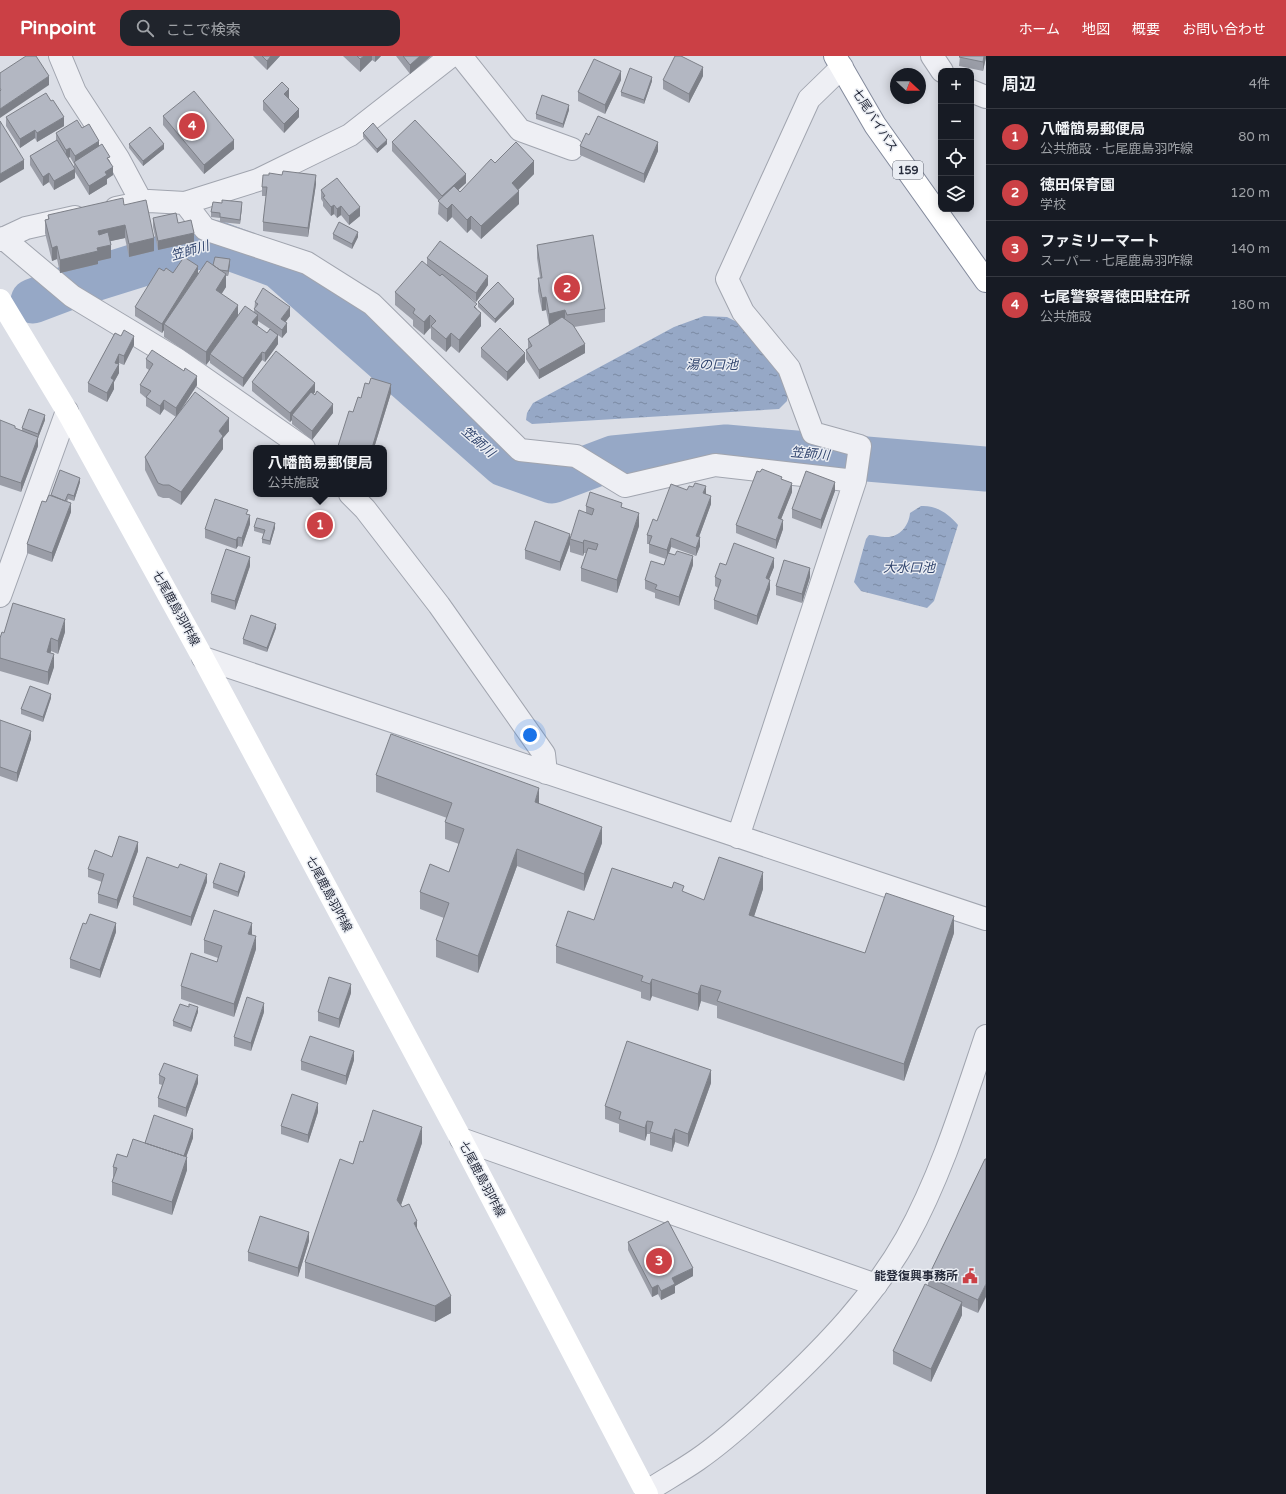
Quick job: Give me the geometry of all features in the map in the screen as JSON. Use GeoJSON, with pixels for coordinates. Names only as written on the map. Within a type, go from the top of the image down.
{"type":"FeatureCollection","features":[{"type":"Feature","properties":{"kind":"main road","name":"七尾バイパス"},"geometry":{"type":"LineString","coordinates":[[838,61],[875,125],[986,281]]}},
{"type":"Feature","properties":{"kind":"main road","name":"七尾鹿島羽咋線"},"geometry":{"type":"LineString","coordinates":[[0,300],[66,411],[203,658],[461,1139],[647,1493]]}},
{"type":"Feature","properties":{"kind":"street"},"geometry":{"type":"LineString","coordinates":[[60,56],[75,92],[118,158],[142,203]]}},
{"type":"Feature","properties":{"kind":"street"},"geometry":{"type":"LineString","coordinates":[[300,445],[178,360],[72,296],[2,239],[26,228],[142,203],[184,203],[258,180],[350,135],[451,56]]}},
{"type":"Feature","properties":{"kind":"street"},"geometry":{"type":"LineString","coordinates":[[460,56],[520,130],[572,149]]}},
{"type":"Feature","properties":{"kind":"street"},"geometry":{"type":"LineString","coordinates":[[932,56],[940,68]]}},
{"type":"Feature","properties":{"kind":"street"},"geometry":{"type":"LineString","coordinates":[[738,836],[857,468],[860,446],[813,433],[789,368],[743,312],[727,279],[809,99],[838,61]]}},
{"type":"Feature","properties":{"kind":"street"},"geometry":{"type":"LineString","coordinates":[[974,92],[986,97]]}},
{"type":"Feature","properties":{"kind":"street"},"geometry":{"type":"LineString","coordinates":[[184,203],[205,229],[307,264],[372,304],[520,450],[576,456],[625,486],[715,465],[857,468]]}},
{"type":"Feature","properties":{"kind":"street"},"geometry":{"type":"LineString","coordinates":[[0,596],[66,411]]}},
{"type":"Feature","properties":{"kind":"street"},"geometry":{"type":"LineString","coordinates":[[353,497],[365,509],[439,605],[544,754],[546,773]]}},
{"type":"Feature","properties":{"kind":"street"},"geometry":{"type":"LineString","coordinates":[[203,658],[986,920]]}},
{"type":"Feature","properties":{"kind":"street"},"geometry":{"type":"LineString","coordinates":[[647,1493],[699,1459],[756,1413],[819,1353],[876,1285],[906,1239],[923,1203],[953,1132],[986,1036]]}},
{"type":"Feature","properties":{"kind":"street"},"geometry":{"type":"LineString","coordinates":[[461,1139],[876,1285]]}},
{"type":"Feature","properties":{"kind":"water","name":"湯の口池"},"geometry":{"type":"Polygon","coordinates":[[[704,316],[727,317],[745,326],[786,372],[788,388],[787,401],[779,409],[532,424],[526,420],[527,413],[533,403],[674,327],[704,316]]]}},
{"type":"Feature","properties":{"kind":"water","name":"大水口池"},"geometry":{"type":"Polygon","coordinates":[[[921,506],[932,507],[942,511],[951,517],[958,525],[934,601],[927,608],[861,591],[854,582],[866,539],[869,535],[883,537],[895,536],[905,527],[910,513],[921,506]]]}},
{"type":"Feature","properties":{"kind":"building"},"geometry":{"type":"Polygon","coordinates":[[[26,56],[36,56],[49,76],[0,109],[0,73],[26,56]]]}},
{"type":"Feature","properties":{"kind":"building"},"geometry":{"type":"Polygon","coordinates":[[[262,56],[271,56],[267,61],[262,56]]]}},
{"type":"Feature","properties":{"kind":"building"},"geometry":{"type":"Polygon","coordinates":[[[357,56],[364,56],[360,59],[357,56]]]}},
{"type":"Feature","properties":{"kind":"building"},"geometry":{"type":"Polygon","coordinates":[[[403,56],[420,56],[410,65],[403,56]]]}},
{"type":"Feature","properties":{"kind":"building"},"geometry":{"type":"Polygon","coordinates":[[[675,56],[681,56],[703,67],[689,94],[663,80],[675,56]]]}},
{"type":"Feature","properties":{"kind":"building"},"geometry":{"type":"Polygon","coordinates":[[[984,56],[983,62],[959,57],[984,56]]]}},
{"type":"Feature","properties":{"kind":"building"},"geometry":{"type":"Polygon","coordinates":[[[594,59],[621,71],[605,105],[578,92],[594,59]]]}},
{"type":"Feature","properties":{"kind":"building"},"geometry":{"type":"Polygon","coordinates":[[[630,68],[652,77],[644,100],[621,92],[630,68]]]}},
{"type":"Feature","properties":{"kind":"building"},"geometry":{"type":"Polygon","coordinates":[[[282,82],[289,89],[284,94],[299,109],[284,124],[263,101],[282,82]]]}},
{"type":"Feature","properties":{"kind":"building"},"geometry":{"type":"Polygon","coordinates":[[[194,91],[234,140],[204,165],[163,116],[194,91]]]}},
{"type":"Feature","properties":{"kind":"building"},"geometry":{"type":"Polygon","coordinates":[[[46,93],[51,101],[53,100],[64,117],[37,133],[35,130],[20,139],[6,117],[46,93]]]}},
{"type":"Feature","properties":{"kind":"building"},"geometry":{"type":"Polygon","coordinates":[[[542,95],[569,105],[563,124],[536,114],[542,95]]]}},
{"type":"Feature","properties":{"kind":"building"},"geometry":{"type":"Polygon","coordinates":[[[598,116],[658,142],[644,174],[580,146],[586,133],[589,135],[598,116]]]}},
{"type":"Feature","properties":{"kind":"building"},"geometry":{"type":"Polygon","coordinates":[[[77,120],[82,128],[89,124],[99,141],[75,156],[70,148],[66,150],[56,133],[77,120]]]}},
{"type":"Feature","properties":{"kind":"building"},"geometry":{"type":"Polygon","coordinates":[[[415,120],[466,174],[442,196],[392,142],[415,120]]]}},
{"type":"Feature","properties":{"kind":"building"},"geometry":{"type":"Polygon","coordinates":[[[0,121],[24,160],[0,174],[0,121]]]}},
{"type":"Feature","properties":{"kind":"building"},"geometry":{"type":"Polygon","coordinates":[[[373,123],[387,140],[377,149],[363,133],[373,123]]]}},
{"type":"Feature","properties":{"kind":"building"},"geometry":{"type":"Polygon","coordinates":[[[150,127],[164,144],[143,161],[129,144],[150,127]]]}},
{"type":"Feature","properties":{"kind":"building"},"geometry":{"type":"Polygon","coordinates":[[[57,140],[75,169],[54,181],[49,173],[43,177],[30,156],[57,140]]]}},
{"type":"Feature","properties":{"kind":"building"},"geometry":{"type":"Polygon","coordinates":[[[516,142],[534,161],[512,183],[519,191],[481,226],[471,216],[467,220],[452,204],[447,209],[438,201],[454,186],[460,192],[491,159],[495,163],[516,142]]]}},
{"type":"Feature","properties":{"kind":"building"},"geometry":{"type":"Polygon","coordinates":[[[102,144],[110,157],[107,158],[113,167],[105,172],[107,175],[89,186],[74,162],[102,144]]]}},
{"type":"Feature","properties":{"kind":"building"},"geometry":{"type":"Polygon","coordinates":[[[283,171],[316,175],[308,228],[263,222],[267,187],[262,187],[263,175],[269,175],[269,173],[282,175],[283,171]]]}},
{"type":"Feature","properties":{"kind":"building"},"geometry":{"type":"Polygon","coordinates":[[[337,178],[360,207],[349,216],[341,206],[337,209],[334,205],[331,207],[323,197],[325,196],[321,190],[337,178]]]}},
{"type":"Feature","properties":{"kind":"building"},"geometry":{"type":"Polygon","coordinates":[[[123,198],[124,205],[146,200],[154,238],[129,244],[125,225],[98,231],[99,235],[108,232],[111,245],[97,248],[98,251],[60,260],[57,246],[52,248],[45,220],[49,219],[48,215],[123,198]]]}},
{"type":"Feature","properties":{"kind":"building"},"geometry":{"type":"Polygon","coordinates":[[[222,200],[242,202],[240,220],[220,217],[220,213],[211,212],[213,202],[222,203],[222,200]]]}},
{"type":"Feature","properties":{"kind":"building"},"geometry":{"type":"Polygon","coordinates":[[[176,213],[178,223],[191,220],[194,233],[158,241],[153,218],[176,213]]]}},
{"type":"Feature","properties":{"kind":"building"},"geometry":{"type":"Polygon","coordinates":[[[339,222],[358,232],[352,244],[333,234],[339,222]]]}},
{"type":"Feature","properties":{"kind":"building"},"geometry":{"type":"Polygon","coordinates":[[[593,235],[605,309],[567,315],[565,310],[549,314],[546,297],[542,298],[538,278],[542,278],[537,245],[593,235]]]}},
{"type":"Feature","properties":{"kind":"building"},"geometry":{"type":"Polygon","coordinates":[[[440,241],[488,276],[476,293],[427,258],[440,241]]]}},
{"type":"Feature","properties":{"kind":"building"},"geometry":{"type":"Polygon","coordinates":[[[184,257],[198,266],[162,324],[135,307],[159,268],[164,271],[166,268],[173,273],[184,257]]]}},
{"type":"Feature","properties":{"kind":"building"},"geometry":{"type":"Polygon","coordinates":[[[215,257],[230,259],[228,271],[220,270],[213,265],[215,257]]]}},
{"type":"Feature","properties":{"kind":"building"},"geometry":{"type":"Polygon","coordinates":[[[207,261],[226,274],[216,290],[238,305],[206,352],[164,324],[207,261]]]}},
{"type":"Feature","properties":{"kind":"building"},"geometry":{"type":"Polygon","coordinates":[[[422,261],[440,276],[442,274],[477,304],[474,307],[481,313],[459,340],[451,333],[446,339],[431,326],[436,321],[430,315],[424,322],[413,313],[415,309],[395,292],[422,261]]]}},
{"type":"Feature","properties":{"kind":"building"},"geometry":{"type":"Polygon","coordinates":[[[498,282],[514,299],[495,319],[478,302],[498,282]]]}},
{"type":"Feature","properties":{"kind":"building"},"geometry":{"type":"Polygon","coordinates":[[[263,288],[290,307],[281,319],[287,323],[282,330],[254,309],[258,304],[255,302],[263,288]]]}},
{"type":"Feature","properties":{"kind":"building"},"geometry":{"type":"Polygon","coordinates":[[[245,306],[258,315],[252,322],[267,333],[270,329],[278,335],[265,353],[262,352],[243,378],[210,354],[245,306]]]}},
{"type":"Feature","properties":{"kind":"building"},"geometry":{"type":"Polygon","coordinates":[[[562,317],[573,325],[585,344],[539,370],[526,350],[532,346],[528,339],[562,317]]]}},
{"type":"Feature","properties":{"kind":"building"},"geometry":{"type":"Polygon","coordinates":[[[500,328],[525,353],[507,372],[481,348],[500,328]]]}},
{"type":"Feature","properties":{"kind":"building"},"geometry":{"type":"Polygon","coordinates":[[[124,330],[134,336],[124,356],[119,354],[115,363],[119,364],[111,378],[114,380],[107,393],[88,383],[115,333],[121,336],[124,330]]]}},
{"type":"Feature","properties":{"kind":"building"},"geometry":{"type":"Polygon","coordinates":[[[152,350],[184,371],[185,368],[197,376],[176,408],[164,400],[160,406],[146,397],[151,391],[140,385],[153,364],[146,359],[152,350]]]}},
{"type":"Feature","properties":{"kind":"building"},"geometry":{"type":"Polygon","coordinates":[[[276,351],[315,383],[290,413],[252,382],[276,351]]]}},
{"type":"Feature","properties":{"kind":"building"},"geometry":{"type":"Polygon","coordinates":[[[371,378],[391,384],[373,445],[338,445],[349,411],[353,412],[358,397],[361,398],[365,383],[369,384],[371,378]]]}},
{"type":"Feature","properties":{"kind":"building"},"geometry":{"type":"Polygon","coordinates":[[[317,391],[333,404],[312,431],[292,415],[311,392],[315,395],[317,391]]]}},
{"type":"Feature","properties":{"kind":"building"},"geometry":{"type":"Polygon","coordinates":[[[195,392],[229,418],[219,431],[223,436],[181,492],[169,485],[158,483],[145,457],[195,392]]]}},
{"type":"Feature","properties":{"kind":"building"},"geometry":{"type":"Polygon","coordinates":[[[29,409],[45,415],[38,434],[22,428],[29,409]]]}},
{"type":"Feature","properties":{"kind":"building"},"geometry":{"type":"Polygon","coordinates":[[[0,420],[38,437],[21,483],[0,476],[0,420]]]}},
{"type":"Feature","properties":{"kind":"building"},"geometry":{"type":"Polygon","coordinates":[[[762,469],[782,477],[781,479],[792,483],[778,518],[783,520],[776,540],[736,525],[757,471],[760,472],[762,469]]]}},
{"type":"Feature","properties":{"kind":"building"},"geometry":{"type":"Polygon","coordinates":[[[60,470],[80,478],[74,496],[68,494],[65,501],[51,495],[60,470]]]}},
{"type":"Feature","properties":{"kind":"building"},"geometry":{"type":"Polygon","coordinates":[[[806,471],[835,482],[821,520],[792,509],[806,471]]]}},
{"type":"Feature","properties":{"kind":"building"},"geometry":{"type":"Polygon","coordinates":[[[695,483],[706,486],[703,493],[711,496],[696,536],[700,537],[696,548],[671,538],[667,550],[649,544],[652,536],[647,535],[653,519],[657,521],[671,484],[687,490],[689,486],[693,487],[695,483]]]}},
{"type":"Feature","properties":{"kind":"building"},"geometry":{"type":"Polygon","coordinates":[[[590,492],[622,503],[621,507],[639,513],[617,580],[581,568],[588,548],[596,550],[598,544],[584,540],[583,543],[570,539],[579,510],[592,515],[594,509],[586,506],[590,492]]]}},
{"type":"Feature","properties":{"kind":"building"},"geometry":{"type":"Polygon","coordinates":[[[49,495],[71,503],[52,553],[27,544],[42,501],[46,502],[49,495]]]}},
{"type":"Feature","properties":{"kind":"building"},"geometry":{"type":"Polygon","coordinates":[[[215,499],[248,510],[246,514],[250,515],[242,538],[238,537],[236,540],[205,529],[215,499]]]}},
{"type":"Feature","properties":{"kind":"building"},"geometry":{"type":"Polygon","coordinates":[[[257,518],[275,523],[270,541],[262,539],[265,530],[254,527],[257,518]]]}},
{"type":"Feature","properties":{"kind":"building"},"geometry":{"type":"Polygon","coordinates":[[[535,521],[570,534],[560,562],[525,550],[535,521]]]}},
{"type":"Feature","properties":{"kind":"building"},"geometry":{"type":"Polygon","coordinates":[[[734,543],[774,558],[766,578],[770,580],[757,616],[714,600],[721,580],[715,577],[720,563],[726,565],[734,543]]]}},
{"type":"Feature","properties":{"kind":"building"},"geometry":{"type":"Polygon","coordinates":[[[226,549],[250,557],[235,601],[211,594],[226,549]]]}},
{"type":"Feature","properties":{"kind":"building"},"geometry":{"type":"Polygon","coordinates":[[[677,551],[693,556],[679,597],[655,589],[657,585],[645,580],[651,561],[664,565],[668,553],[675,555],[677,551]]]}},
{"type":"Feature","properties":{"kind":"building"},"geometry":{"type":"Polygon","coordinates":[[[784,560],[810,568],[802,594],[776,586],[784,560]]]}},
{"type":"Feature","properties":{"kind":"building"},"geometry":{"type":"Polygon","coordinates":[[[13,603],[65,619],[58,641],[51,638],[47,652],[54,654],[48,672],[0,658],[0,638],[2,632],[4,633],[13,603]]]}},
{"type":"Feature","properties":{"kind":"building"},"geometry":{"type":"Polygon","coordinates":[[[251,615],[276,624],[267,648],[243,639],[251,615]]]}},
{"type":"Feature","properties":{"kind":"building"},"geometry":{"type":"Polygon","coordinates":[[[30,686],[51,694],[43,717],[21,709],[30,686]]]}},
{"type":"Feature","properties":{"kind":"building"},"geometry":{"type":"Polygon","coordinates":[[[0,720],[31,731],[17,773],[0,767],[0,720]]]}},
{"type":"Feature","properties":{"kind":"building"},"geometry":{"type":"Polygon","coordinates":[[[391,734],[539,788],[535,802],[602,827],[584,874],[517,849],[478,956],[436,940],[449,903],[420,892],[430,864],[449,872],[464,829],[445,822],[452,803],[376,775],[391,734]]]}},
{"type":"Feature","properties":{"kind":"building"},"geometry":{"type":"Polygon","coordinates":[[[119,836],[138,842],[117,900],[98,894],[104,874],[88,869],[95,850],[112,857],[119,836]]]}},
{"type":"Feature","properties":{"kind":"building"},"geometry":{"type":"Polygon","coordinates":[[[147,857],[178,868],[180,864],[207,874],[191,917],[133,897],[147,857]]]}},
{"type":"Feature","properties":{"kind":"building"},"geometry":{"type":"Polygon","coordinates":[[[719,857],[763,872],[749,915],[865,953],[886,893],[954,916],[904,1064],[717,1001],[721,991],[701,985],[698,994],[652,979],[650,984],[641,981],[643,976],[556,946],[568,911],[594,920],[612,868],[672,888],[674,882],[684,886],[682,891],[704,900],[719,857]]]}},
{"type":"Feature","properties":{"kind":"building"},"geometry":{"type":"Polygon","coordinates":[[[220,863],[245,872],[238,892],[213,883],[220,863]]]}},
{"type":"Feature","properties":{"kind":"building"},"geometry":{"type":"Polygon","coordinates":[[[214,910],[252,923],[248,934],[256,936],[234,1004],[181,986],[191,953],[217,962],[222,946],[204,940],[214,910]]]}},
{"type":"Feature","properties":{"kind":"building"},"geometry":{"type":"Polygon","coordinates":[[[90,914],[116,923],[100,970],[70,959],[83,923],[86,924],[90,914]]]}},
{"type":"Feature","properties":{"kind":"building"},"geometry":{"type":"Polygon","coordinates":[[[329,977],[351,984],[339,1019],[318,1012],[329,977]]]}},
{"type":"Feature","properties":{"kind":"building"},"geometry":{"type":"Polygon","coordinates":[[[247,997],[264,1003],[251,1043],[234,1037],[247,997]]]}},
{"type":"Feature","properties":{"kind":"building"},"geometry":{"type":"Polygon","coordinates":[[[180,1004],[189,1007],[189,1004],[198,1007],[191,1028],[173,1021],[180,1004]]]}},
{"type":"Feature","properties":{"kind":"building"},"geometry":{"type":"Polygon","coordinates":[[[310,1036],[354,1051],[346,1076],[301,1061],[310,1036]]]}},
{"type":"Feature","properties":{"kind":"building"},"geometry":{"type":"Polygon","coordinates":[[[627,1041],[711,1070],[688,1134],[675,1129],[672,1139],[650,1132],[653,1122],[647,1121],[645,1128],[619,1119],[621,1112],[605,1106],[627,1041]]]}},
{"type":"Feature","properties":{"kind":"building"},"geometry":{"type":"Polygon","coordinates":[[[164,1063],[198,1075],[186,1108],[158,1098],[165,1078],[159,1075],[164,1063]]]}},
{"type":"Feature","properties":{"kind":"building"},"geometry":{"type":"Polygon","coordinates":[[[292,1094],[318,1103],[308,1135],[281,1126],[292,1094]]]}},
{"type":"Feature","properties":{"kind":"building"},"geometry":{"type":"Polygon","coordinates":[[[373,1110],[422,1127],[397,1200],[402,1207],[409,1204],[417,1221],[414,1223],[451,1296],[435,1306],[305,1262],[340,1159],[353,1164],[360,1141],[363,1142],[373,1110]]]}},
{"type":"Feature","properties":{"kind":"building"},"geometry":{"type":"Polygon","coordinates":[[[154,1115],[193,1129],[184,1156],[145,1143],[154,1115]]]}},
{"type":"Feature","properties":{"kind":"building"},"geometry":{"type":"Polygon","coordinates":[[[133,1139],[187,1157],[172,1202],[112,1182],[117,1168],[113,1167],[117,1154],[127,1157],[133,1139]]]}},
{"type":"Feature","properties":{"kind":"building"},"geometry":{"type":"Polygon","coordinates":[[[985,1159],[986,1284],[978,1300],[928,1277],[985,1159]]]}},
{"type":"Feature","properties":{"kind":"building"},"geometry":{"type":"Polygon","coordinates":[[[260,1216],[309,1232],[298,1268],[248,1252],[260,1216]]]}},
{"type":"Feature","properties":{"kind":"building"},"geometry":{"type":"Polygon","coordinates":[[[668,1221],[693,1268],[672,1278],[675,1284],[661,1291],[658,1285],[652,1288],[628,1242],[668,1221]]]}},
{"type":"Feature","properties":{"kind":"building"},"geometry":{"type":"Polygon","coordinates":[[[925,1284],[962,1302],[931,1369],[893,1351],[925,1284]]]}},
{"type":"Feature","properties":{"kind":"waterway","name":"笠師川"},"geometry":{"type":"LineString","coordinates":[[33,301],[78,284],[187,250],[216,243],[279,266],[504,464],[552,481],[613,458],[726,447],[986,469]]}},
{"type":"Feature","properties":{"kind":"place","name":"七尾警察署徳田駐在所"},"geometry":{"type":"Point","coordinates":[192,126]}},
{"type":"Feature","properties":{"kind":"place","name":"徳田保育園"},"geometry":{"type":"Point","coordinates":[567,288]}},
{"type":"Feature","properties":{"kind":"place","name":"八幡簡易郵便局"},"geometry":{"type":"Point","coordinates":[320,525]}},
{"type":"Feature","properties":{"kind":"place","name":"ファミリーマート"},"geometry":{"type":"Point","coordinates":[659,1261]}},
{"type":"Feature","properties":{"kind":"place","name":"能登復興事務所"},"geometry":{"type":"Point","coordinates":[970,1276]}}]}
